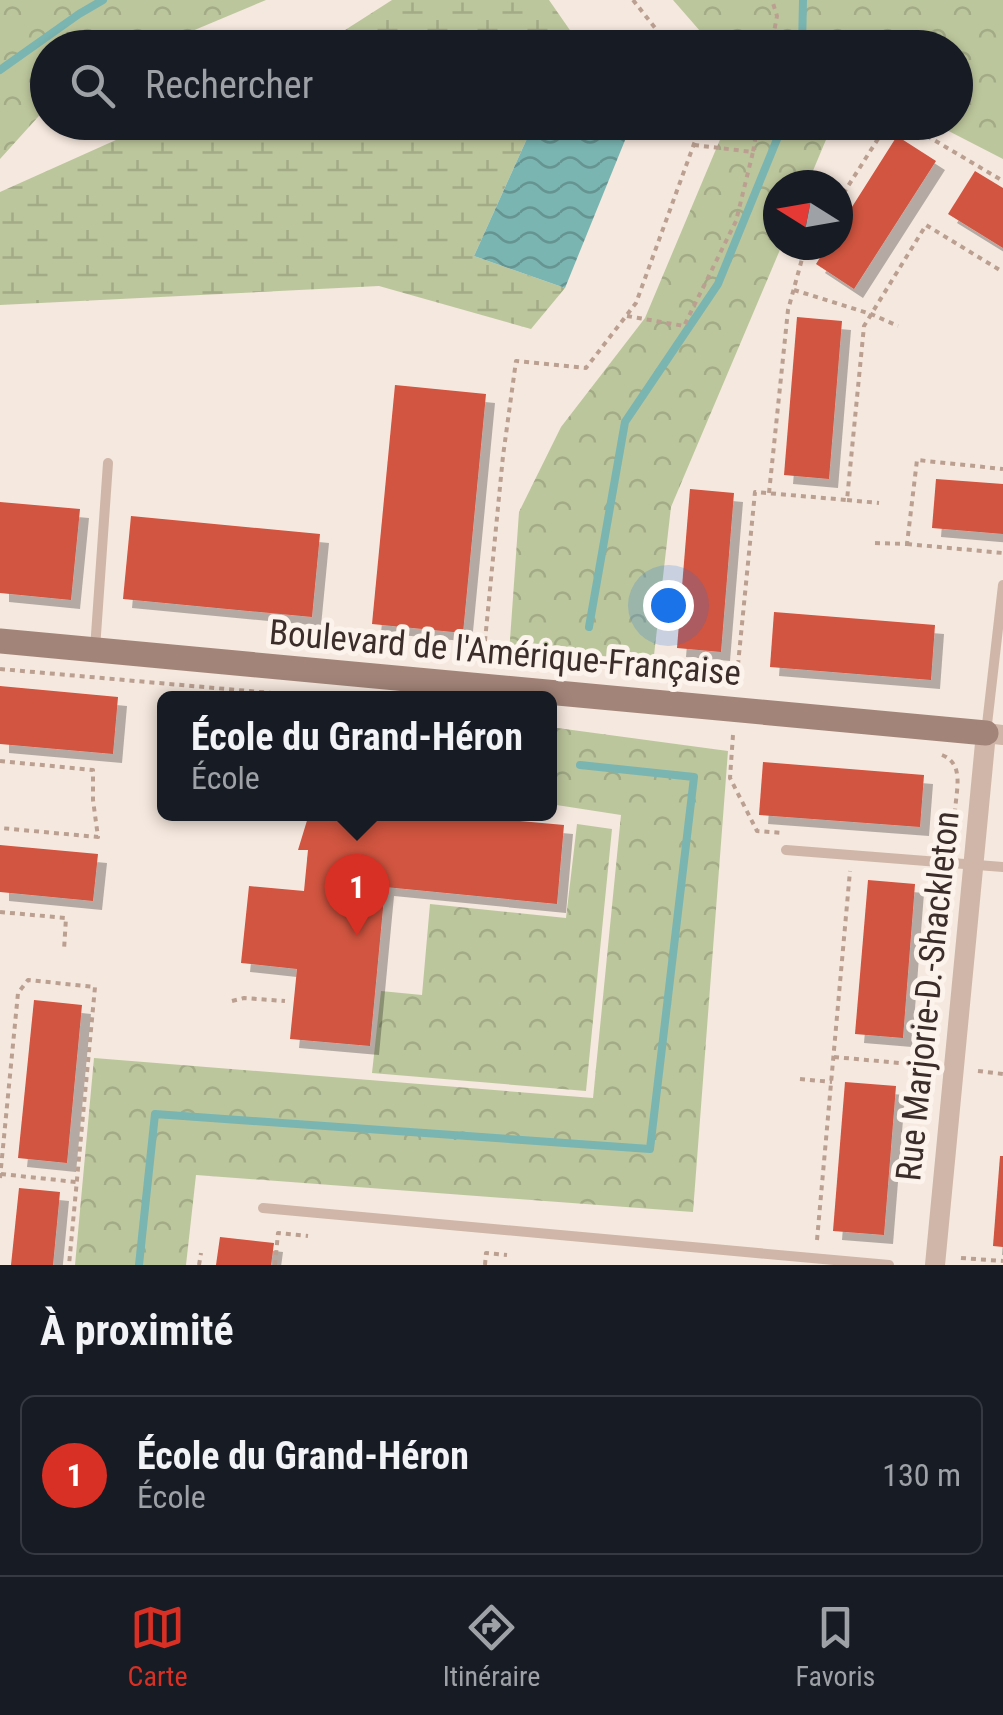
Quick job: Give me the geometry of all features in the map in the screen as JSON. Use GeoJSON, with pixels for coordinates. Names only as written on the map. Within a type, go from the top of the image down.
{"type":"FeatureCollection","features":[{"type":"Feature","properties":{"kind":"street","name":"Boulevard de l'Amérique-Française"},"geometry":{"type":"LineString","coordinates":[[0,642],[533,691]]}},
{"type":"Feature","properties":{"kind":"street","name":"Boulevard de l'Amérique-Française"},"geometry":{"type":"LineString","coordinates":[[557,693],[995,734]]}},
{"type":"Feature","properties":{"kind":"street","name":"Rue Marjorie-D.-Shackleton"},"geometry":{"type":"LineString","coordinates":[[935,1265],[974,864],[995,734]]}},
{"type":"Feature","properties":{"kind":"lane"},"geometry":{"type":"LineString","coordinates":[[94,650],[108,464]]}},
{"type":"Feature","properties":{"kind":"lane"},"geometry":{"type":"LineString","coordinates":[[995,734],[1003,585]]}},
{"type":"Feature","properties":{"kind":"lane"},"geometry":{"type":"LineString","coordinates":[[786,850],[1003,867]]}},
{"type":"Feature","properties":{"kind":"lane"},"geometry":{"type":"LineString","coordinates":[[264,1208],[889,1265]]}},
{"type":"Feature","properties":{"kind":"path"},"geometry":{"type":"LineString","coordinates":[[632,0],[656,30]]}},
{"type":"Feature","properties":{"kind":"path"},"geometry":{"type":"LineString","coordinates":[[772,0],[776,16],[774,30]]}},
{"type":"Feature","properties":{"kind":"path"},"geometry":{"type":"LineString","coordinates":[[479,686],[516,361],[586,368],[636,303],[696,140]]}},
{"type":"Feature","properties":{"kind":"path"},"geometry":{"type":"LineString","coordinates":[[627,316],[684,326],[736,221],[754,140]]}},
{"type":"Feature","properties":{"kind":"path"},"geometry":{"type":"LineString","coordinates":[[853,178],[877,140]]}},
{"type":"Feature","properties":{"kind":"path"},"geometry":{"type":"LineString","coordinates":[[934,140],[1003,181]]}},
{"type":"Feature","properties":{"kind":"path"},"geometry":{"type":"LineString","coordinates":[[694,145],[752,152]]}},
{"type":"Feature","properties":{"kind":"path"},"geometry":{"type":"LineString","coordinates":[[848,500],[864,326],[926,225],[1003,272]]}},
{"type":"Feature","properties":{"kind":"path"},"geometry":{"type":"LineString","coordinates":[[770,493],[788,310],[802,260]]}},
{"type":"Feature","properties":{"kind":"path"},"geometry":{"type":"LineString","coordinates":[[793,290],[898,326]]}},
{"type":"Feature","properties":{"kind":"path"},"geometry":{"type":"LineString","coordinates":[[907,544],[917,460],[1003,469]]}},
{"type":"Feature","properties":{"kind":"path"},"geometry":{"type":"LineString","coordinates":[[736,690],[755,492],[879,503]]}},
{"type":"Feature","properties":{"kind":"path"},"geometry":{"type":"LineString","coordinates":[[875,542],[1003,553]]}},
{"type":"Feature","properties":{"kind":"path"},"geometry":{"type":"LineString","coordinates":[[0,668],[251,691]]}},
{"type":"Feature","properties":{"kind":"path"},"geometry":{"type":"LineString","coordinates":[[733,736],[730,778],[756,831],[795,834]]}},
{"type":"Feature","properties":{"kind":"path"},"geometry":{"type":"LineString","coordinates":[[926,753],[945,755],[958,768],[954,816]]}},
{"type":"Feature","properties":{"kind":"path"},"geometry":{"type":"LineString","coordinates":[[0,762],[94,770],[98,837],[0,828]]}},
{"type":"Feature","properties":{"kind":"path"},"geometry":{"type":"LineString","coordinates":[[816,1258],[851,856]]}},
{"type":"Feature","properties":{"kind":"path"},"geometry":{"type":"LineString","coordinates":[[0,912],[66,918],[64,950]]}},
{"type":"Feature","properties":{"kind":"path"},"geometry":{"type":"LineString","coordinates":[[69,1265],[95,987],[28,980],[18,992],[0,1175],[76,1182]]}},
{"type":"Feature","properties":{"kind":"path"},"geometry":{"type":"LineString","coordinates":[[232,1001],[285,1001]]}},
{"type":"Feature","properties":{"kind":"path"},"geometry":{"type":"LineString","coordinates":[[834,1057],[932,1066]]}},
{"type":"Feature","properties":{"kind":"path"},"geometry":{"type":"LineString","coordinates":[[978,1071],[1003,1074]]}},
{"type":"Feature","properties":{"kind":"path"},"geometry":{"type":"LineString","coordinates":[[800,1079],[832,1082]]}},
{"type":"Feature","properties":{"kind":"path"},"geometry":{"type":"LineString","coordinates":[[0,1090],[8,1091]]}},
{"type":"Feature","properties":{"kind":"path"},"geometry":{"type":"LineString","coordinates":[[275,1265],[278,1233],[308,1236]]}},
{"type":"Feature","properties":{"kind":"path"},"geometry":{"type":"LineString","coordinates":[[200,1265],[201,1253]]}},
{"type":"Feature","properties":{"kind":"path"},"geometry":{"type":"LineString","coordinates":[[485,1265],[486,1253],[506,1255]]}},
{"type":"Feature","properties":{"kind":"path"},"geometry":{"type":"LineString","coordinates":[[961,1258],[1003,1261]]}},
{"type":"Feature","properties":{"kind":"green space"},"geometry":{"type":"Polygon","coordinates":[[[0,0],[266,0],[195,30],[30,30],[30,126],[0,159],[0,0]]]}},
{"type":"Feature","properties":{"kind":"green space"},"geometry":{"type":"Polygon","coordinates":[[[392,0],[549,0],[570,30],[345,30],[392,0]]]}},
{"type":"Feature","properties":{"kind":"green space"},"geometry":{"type":"Polygon","coordinates":[[[673,0],[1003,0],[1003,159],[966,140],[973,140],[973,30],[699,30],[673,0]]]}},
{"type":"Feature","properties":{"kind":"green space"},"geometry":{"type":"Polygon","coordinates":[[[116,140],[526,140],[474,256],[565,288],[531,329],[379,286],[0,305],[0,192],[116,140]]]}},
{"type":"Feature","properties":{"kind":"green space"},"geometry":{"type":"Polygon","coordinates":[[[720,140],[826,140],[813,170],[763,170],[763,260],[776,260],[671,507],[653,664],[509,654],[519,512],[561,427],[645,318],[720,140]]]}},
{"type":"Feature","properties":{"kind":"green space"},"geometry":{"type":"Polygon","coordinates":[[[557,728],[728,751],[693,1212],[196,1175],[186,1265],[75,1265],[94,1058],[593,1098],[621,815],[557,805],[557,728]]]}},
{"type":"Feature","properties":{"kind":"green space"},"geometry":{"type":"Polygon","coordinates":[[[577,824],[612,829],[586,1091],[372,1073],[381,991],[422,995],[430,904],[566,918],[577,824]]]}},
{"type":"Feature","properties":{"kind":"water"},"geometry":{"type":"Polygon","coordinates":[[[526,140],[625,140],[565,288],[474,256],[526,140]]]}},
{"type":"Feature","properties":{"kind":"building"},"geometry":{"type":"Polygon","coordinates":[[[894,140],[903,140],[936,161],[854,289],[816,264],[819,260],[853,260],[853,205],[894,140]]]}},
{"type":"Feature","properties":{"kind":"building"},"geometry":{"type":"Polygon","coordinates":[[[975,171],[1003,188],[1003,248],[948,214],[975,171]]]}},
{"type":"Feature","properties":{"kind":"building"},"geometry":{"type":"Polygon","coordinates":[[[797,317],[842,321],[829,479],[784,475],[797,317]]]}},
{"type":"Feature","properties":{"kind":"building"},"geometry":{"type":"Polygon","coordinates":[[[395,385],[486,394],[463,633],[372,624],[395,385]]]}},
{"type":"Feature","properties":{"kind":"building"},"geometry":{"type":"Polygon","coordinates":[[[936,479],[1003,484],[1003,534],[932,528],[936,479]]]}},
{"type":"Feature","properties":{"kind":"building"},"geometry":{"type":"Polygon","coordinates":[[[690,489],[734,493],[721,652],[677,648],[690,489]]]}},
{"type":"Feature","properties":{"kind":"building"},"geometry":{"type":"Polygon","coordinates":[[[0,502],[80,509],[71,600],[0,593],[0,502]]]}},
{"type":"Feature","properties":{"kind":"building"},"geometry":{"type":"Polygon","coordinates":[[[131,516],[320,534],[312,617],[123,599],[131,516]]]}},
{"type":"Feature","properties":{"kind":"building"},"geometry":{"type":"Polygon","coordinates":[[[774,612],[935,625],[931,680],[770,667],[774,612]]]}},
{"type":"Feature","properties":{"kind":"building"},"geometry":{"type":"Polygon","coordinates":[[[0,686],[118,697],[113,754],[0,744],[0,686]]]}},
{"type":"Feature","properties":{"kind":"building"},"geometry":{"type":"Polygon","coordinates":[[[763,762],[924,775],[920,827],[759,815],[763,762]]]}},
{"type":"Feature","properties":{"kind":"building"},"geometry":{"type":"Polygon","coordinates":[[[307,821],[519,821],[564,825],[557,904],[385,887],[370,1046],[290,1039],[297,969],[241,963],[249,886],[304,891],[308,850],[298,850],[307,821]]]}},
{"type":"Feature","properties":{"kind":"building"},"geometry":{"type":"Polygon","coordinates":[[[0,845],[98,854],[93,901],[0,892],[0,845]]]}},
{"type":"Feature","properties":{"kind":"building"},"geometry":{"type":"Polygon","coordinates":[[[868,880],[915,884],[903,1038],[855,1034],[868,880]]]}},
{"type":"Feature","properties":{"kind":"building"},"geometry":{"type":"Polygon","coordinates":[[[34,1000],[82,1005],[67,1163],[18,1158],[34,1000]]]}},
{"type":"Feature","properties":{"kind":"building"},"geometry":{"type":"Polygon","coordinates":[[[845,1082],[896,1086],[884,1235],[833,1231],[845,1082]]]}},
{"type":"Feature","properties":{"kind":"building"},"geometry":{"type":"Polygon","coordinates":[[[1003,1156],[1003,1247],[993,1246],[1003,1156]]]}},
{"type":"Feature","properties":{"kind":"building"},"geometry":{"type":"Polygon","coordinates":[[[19,1188],[60,1192],[53,1265],[11,1265],[19,1188]]]}},
{"type":"Feature","properties":{"kind":"building"},"geometry":{"type":"Polygon","coordinates":[[[220,1237],[274,1243],[271,1265],[216,1265],[220,1237]]]}},
{"type":"Feature","properties":{"kind":"waterway"},"geometry":{"type":"LineString","coordinates":[[56,30],[103,0]]}},
{"type":"Feature","properties":{"kind":"waterway"},"geometry":{"type":"LineString","coordinates":[[802,30],[803,0]]}},
{"type":"Feature","properties":{"kind":"waterway"},"geometry":{"type":"LineString","coordinates":[[0,70],[30,49]]}},
{"type":"Feature","properties":{"kind":"waterway"},"geometry":{"type":"LineString","coordinates":[[589,627],[625,422],[718,284],[777,140]]}},
{"type":"Feature","properties":{"kind":"waterway"},"geometry":{"type":"LineString","coordinates":[[139,1265],[155,1114],[650,1149],[694,777],[580,765]]}},
{"type":"Feature","properties":{"kind":"place","name":"École du Grand-Héron"},"geometry":{"type":"Point","coordinates":[357,936]}}]}
